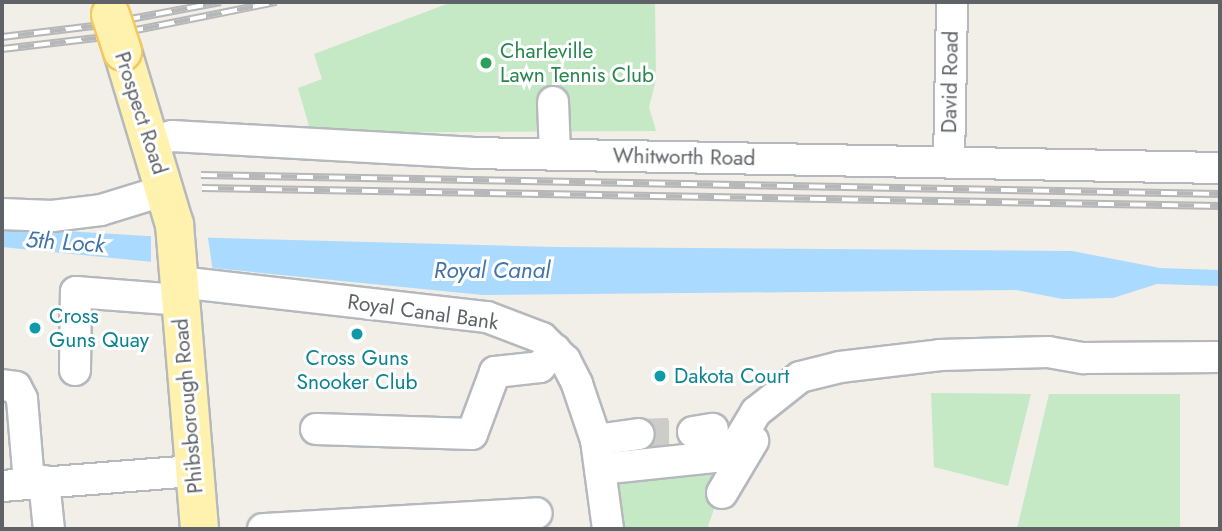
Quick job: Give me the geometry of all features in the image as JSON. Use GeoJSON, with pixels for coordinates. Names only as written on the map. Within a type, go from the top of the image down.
{"type":"FeatureCollection","features":[{"type":"Feature","properties":{"kind":"main road","name":"Prospect Road"},"geometry":{"type":"LineString","coordinates":[[108,8],[170,207],[179,291]]}},
{"type":"Feature","properties":{"kind":"main road","name":"Phibsborough Road"},"geometry":{"type":"LineString","coordinates":[[179,291],[199,529]]}},
{"type":"Feature","properties":{"kind":"street","name":"David Road"},"geometry":{"type":"LineString","coordinates":[[949,162],[952,2]]}},
{"type":"Feature","properties":{"kind":"street"},"geometry":{"type":"LineString","coordinates":[[553,102],[555,154]]}},
{"type":"Feature","properties":{"kind":"street","name":"Whitworth Road"},"geometry":{"type":"LineString","coordinates":[[150,142],[172,136],[344,148],[1220,168]]}},
{"type":"Feature","properties":{"kind":"street"},"geometry":{"type":"LineString","coordinates":[[2,197],[57,203],[76,210]]}},
{"type":"Feature","properties":{"kind":"street"},"geometry":{"type":"LineString","coordinates":[[2,214],[52,216],[119,205],[170,207]]}},
{"type":"Feature","properties":{"kind":"street","name":"Royal Canal Bank"},"geometry":{"type":"LineString","coordinates":[[75,370],[76,292],[179,291],[487,317],[541,338],[555,350],[577,384],[598,454],[608,529]]}},
{"type":"Feature","properties":{"kind":"street"},"geometry":{"type":"LineString","coordinates":[[316,429],[472,434],[495,372],[540,367],[555,350]]}},
{"type":"Feature","properties":{"kind":"street"},"geometry":{"type":"LineString","coordinates":[[598,454],[723,456],[735,447],[756,412],[800,377],[840,367],[940,355],[1048,352],[1083,358],[1220,357]]}},
{"type":"Feature","properties":{"kind":"street"},"geometry":{"type":"LineString","coordinates":[[722,493],[768,421],[822,386],[843,379],[1076,368],[1083,358]]}},
{"type":"Feature","properties":{"kind":"street"},"geometry":{"type":"LineString","coordinates":[[2,385],[16,387],[22,399],[25,483],[48,529]]}},
{"type":"Feature","properties":{"kind":"street"},"geometry":{"type":"LineString","coordinates":[[598,454],[639,435]]}},
{"type":"Feature","properties":{"kind":"street"},"geometry":{"type":"LineString","coordinates":[[25,483],[193,471]]}},
{"type":"Feature","properties":{"kind":"street"},"geometry":{"type":"LineString","coordinates":[[263,529],[362,526],[537,513]]}},
{"type":"Feature","properties":{"kind":"green space","name":"Charleville Lawn Tennis Club"},"geometry":{"type":"Polygon","coordinates":[[[452,2],[655,2],[656,80],[649,107],[656,131],[311,133],[298,88],[322,79],[314,54],[452,2]]]}},
{"type":"Feature","properties":{"kind":"green space"},"geometry":{"type":"Polygon","coordinates":[[[931,393],[1031,394],[1008,486],[934,467],[931,393]]]}},
{"type":"Feature","properties":{"kind":"green space"},"geometry":{"type":"Polygon","coordinates":[[[1049,394],[1180,394],[1180,529],[1017,529],[1049,394]]]}},
{"type":"Feature","properties":{"kind":"green space"},"geometry":{"type":"Polygon","coordinates":[[[712,470],[718,498],[707,529],[623,529],[616,476],[712,470]]]}},
{"type":"Feature","properties":{"kind":"water","name":"Royal Canal"},"geometry":{"type":"Polygon","coordinates":[[[2,227],[147,236],[555,247],[1072,251],[1160,268],[1220,270],[1220,286],[1157,284],[1113,298],[1063,299],[1016,290],[483,295],[2,247],[2,227]]]}},
{"type":"Feature","properties":{"kind":"pier"},"geometry":{"type":"Polygon","coordinates":[[[207,231],[213,272],[151,267],[151,233],[207,231]]]}},
{"type":"Feature","properties":{"kind":"tunnel"},"geometry":{"type":"LineString","coordinates":[[639,434],[693,432]]}},
{"type":"Feature","properties":{"kind":"railway"},"geometry":{"type":"LineString","coordinates":[[2,37],[93,26],[221,2]]}},
{"type":"Feature","properties":{"kind":"railway"},"geometry":{"type":"LineString","coordinates":[[2,49],[96,38],[276,2]]}},
{"type":"Feature","properties":{"kind":"railway"},"geometry":{"type":"LineString","coordinates":[[201,175],[1220,194]]}},
{"type":"Feature","properties":{"kind":"railway"},"geometry":{"type":"LineString","coordinates":[[202,188],[1220,206]]}},
{"type":"Feature","properties":{"kind":"place","name":"Charleville Lawn Tennis Club"},"geometry":{"type":"Point","coordinates":[486,63]}},
{"type":"Feature","properties":{"kind":"place","name":"Cross Guns Quay"},"geometry":{"type":"Point","coordinates":[35,328]}},
{"type":"Feature","properties":{"kind":"place","name":"Cross Guns Snooker Club"},"geometry":{"type":"Point","coordinates":[357,334]}},
{"type":"Feature","properties":{"kind":"place","name":"Dakota Court"},"geometry":{"type":"Point","coordinates":[660,376]}},
{"type":"Feature","properties":{"kind":"water label","name":"5th Lock"},"geometry":{"type":"Point","coordinates":[65,242]}}]}
